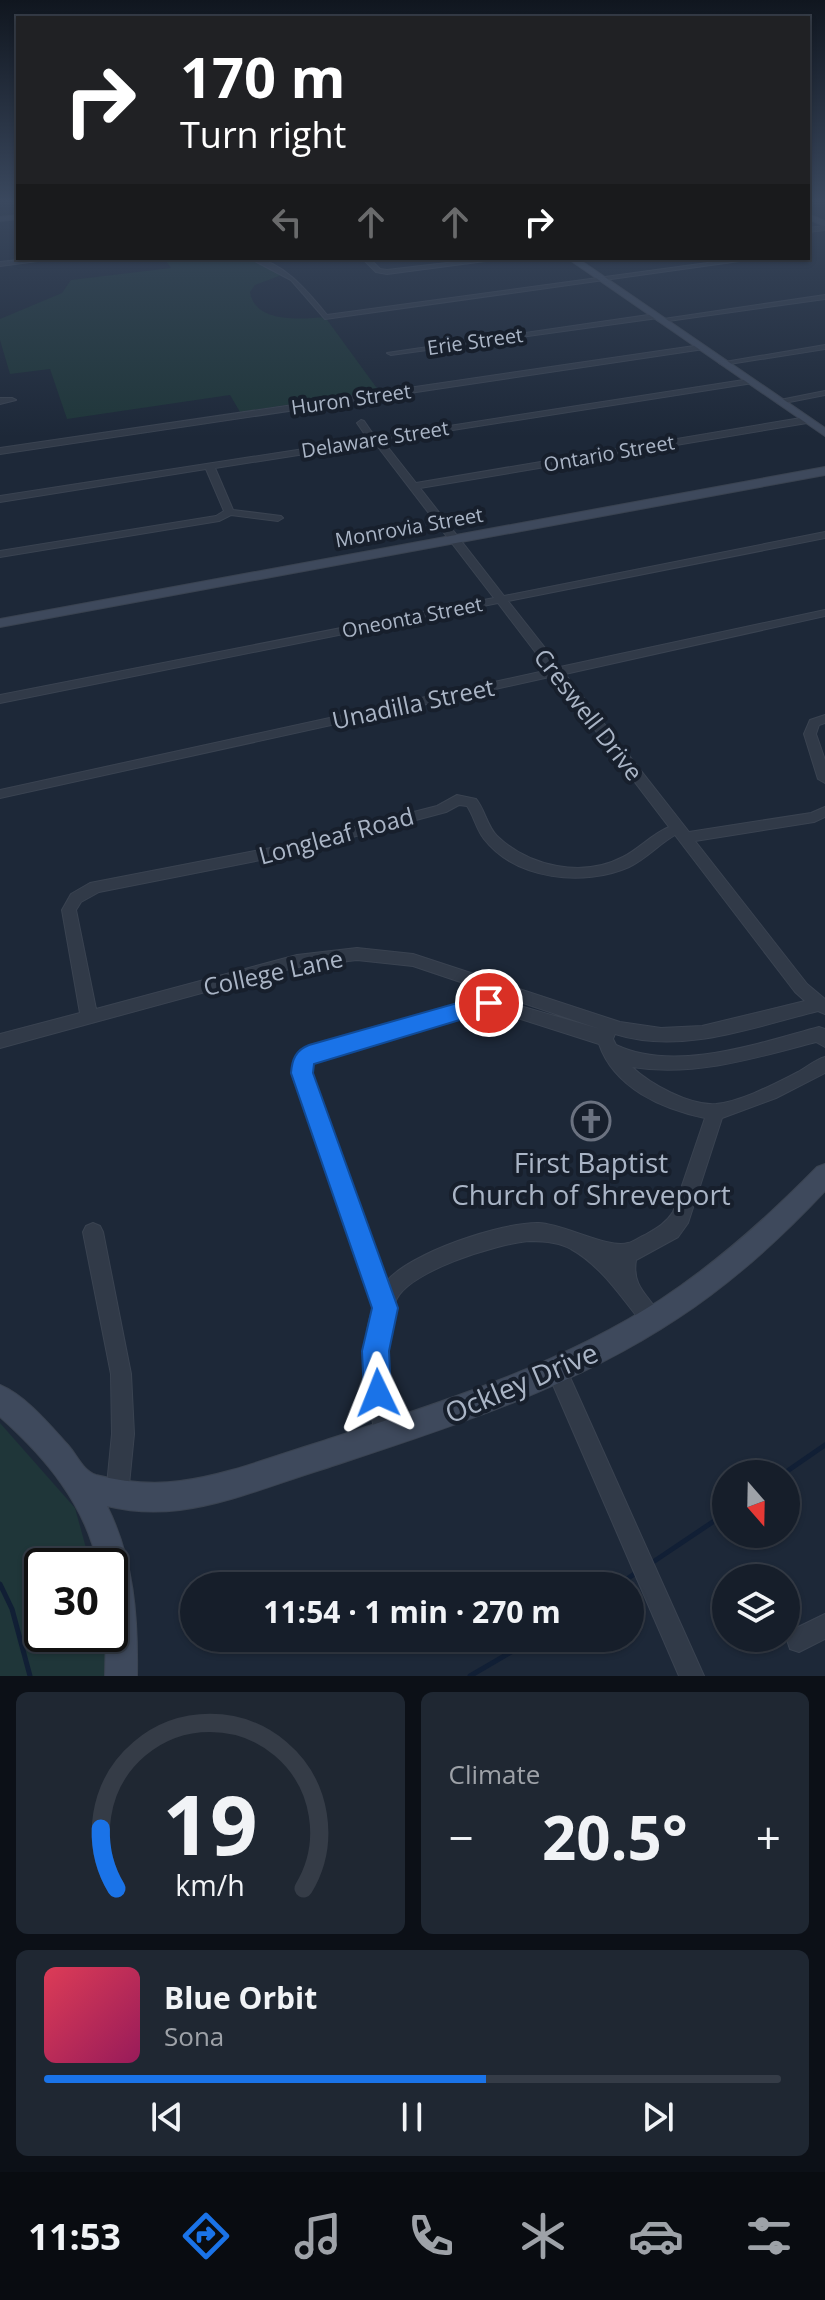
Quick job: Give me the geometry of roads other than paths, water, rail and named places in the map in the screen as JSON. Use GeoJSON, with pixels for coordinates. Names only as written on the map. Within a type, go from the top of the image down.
{"type":"FeatureCollection","features":[{"type":"Feature","properties":{"kind":"street"},"geometry":{"type":"LineString","coordinates":[[295,281],[325,317],[603,281]]}},
{"type":"Feature","properties":{"kind":"street"},"geometry":{"type":"LineString","coordinates":[[605,281],[825,433]]}},
{"type":"Feature","properties":{"kind":"street"},"geometry":{"type":"LineString","coordinates":[[606,281],[627,281]]}},
{"type":"Feature","properties":{"kind":"street","name":"Erie Street"},"geometry":{"type":"LineString","coordinates":[[391,353],[825,297]]}},
{"type":"Feature","properties":{"kind":"street"},"geometry":{"type":"LineString","coordinates":[[808,299],[825,308]]}},
{"type":"Feature","properties":{"kind":"street","name":"Huron Street"},"geometry":{"type":"LineString","coordinates":[[0,451],[701,347]]}},
{"type":"Feature","properties":{"kind":"street"},"geometry":{"type":"LineString","coordinates":[[723,363],[825,347]]}},
{"type":"Feature","properties":{"kind":"street","name":"Delaware Street"},"geometry":{"type":"LineString","coordinates":[[0,499],[750,381]]}},
{"type":"Feature","properties":{"kind":"street"},"geometry":{"type":"LineString","coordinates":[[779,401],[825,393]]}},
{"type":"Feature","properties":{"kind":"street"},"geometry":{"type":"LineString","coordinates":[[0,401],[12,400]]}},
{"type":"Feature","properties":{"kind":"street","name":"Ontario Street"},"geometry":{"type":"LineString","coordinates":[[412,486],[807,420]]}},
{"type":"Feature","properties":{"kind":"street","name":"Creswell Drive"},"geometry":{"type":"LineString","coordinates":[[361,423],[801,988],[822,1005]]}},
{"type":"Feature","properties":{"kind":"street"},"geometry":{"type":"LineString","coordinates":[[209,465],[229,512]]}},
{"type":"Feature","properties":{"kind":"street","name":"Monrovia Street"},"geometry":{"type":"LineString","coordinates":[[0,623],[825,471]]}},
{"type":"Feature","properties":{"kind":"street"},"geometry":{"type":"LineString","coordinates":[[0,554],[219,518],[229,512],[278,518]]}},
{"type":"Feature","properties":{"kind":"street","name":"Oneonta Street"},"geometry":{"type":"LineString","coordinates":[[0,699],[825,535]]}},
{"type":"Feature","properties":{"kind":"street","name":"Unadilla Street"},"geometry":{"type":"LineString","coordinates":[[0,794],[825,613]]}},
{"type":"Feature","properties":{"kind":"street"},"geometry":{"type":"LineString","coordinates":[[825,719],[814,723],[810,734],[825,779]]}},
{"type":"Feature","properties":{"kind":"street","name":"Longleaf Road"},"geometry":{"type":"LineString","coordinates":[[89,1017],[69,910],[76,898],[95,887],[281,851],[441,809],[457,800],[471,802],[482,826],[512,854],[561,872],[590,872],[617,866],[658,837],[814,817],[825,812]]}},
{"type":"Feature","properties":{"kind":"street","name":"College Lane"},"geometry":{"type":"LineString","coordinates":[[0,1041],[297,961],[357,954],[413,960],[449,969],[607,1037],[689,1035],[822,1005]]}},
{"type":"Feature","properties":{"kind":"street"},"geometry":{"type":"LineString","coordinates":[[385,1308],[302,1073],[303,1061],[309,1054],[489,1003],[607,1037],[628,1059],[685,1065],[819,1034],[825,1040]]}},
{"type":"Feature","properties":{"kind":"street"},"geometry":{"type":"LineString","coordinates":[[607,1037],[626,1076],[642,1087],[715,1113],[794,1085],[825,1064]]}},
{"type":"Feature","properties":{"kind":"street"},"geometry":{"type":"LineString","coordinates":[[579,1244],[627,1254],[671,1231],[681,1217],[715,1113]]}},
{"type":"Feature","properties":{"kind":"street","name":"Ockley Drive"},"geometry":{"type":"LineString","coordinates":[[81,1485],[117,1495],[162,1499],[197,1493],[458,1412],[557,1371],[653,1321],[712,1280],[773,1229],[825,1175]]}},
{"type":"Feature","properties":{"kind":"street"},"geometry":{"type":"LineString","coordinates":[[386,1435],[378,1393],[376,1351],[385,1308],[397,1282],[428,1264],[529,1230],[568,1237],[630,1292],[653,1321]]}},
{"type":"Feature","properties":{"kind":"street"},"geometry":{"type":"LineString","coordinates":[[93,1232],[121,1374],[123,1434],[117,1495]]}},
{"type":"Feature","properties":{"kind":"street"},"geometry":{"type":"LineString","coordinates":[[627,1254],[624,1271],[630,1292]]}},
{"type":"Feature","properties":{"kind":"street"},"geometry":{"type":"LineString","coordinates":[[557,1371],[692,1676]]}},
{"type":"Feature","properties":{"kind":"street"},"geometry":{"type":"LineString","coordinates":[[0,1399],[29,1425],[81,1485],[104,1529],[120,1580],[121,1676]]}},
{"type":"Feature","properties":{"kind":"street"},"geometry":{"type":"LineString","coordinates":[[800,1639],[825,1626]]}},
{"type":"Feature","properties":{"kind":"waterway"},"geometry":{"type":"LineString","coordinates":[[800,1462],[825,1445]]}},
{"type":"Feature","properties":{"kind":"waterway"},"geometry":{"type":"LineString","coordinates":[[653,1562],[712,1522]]}},
{"type":"Feature","properties":{"kind":"waterway"},"geometry":{"type":"LineString","coordinates":[[0,1584],[12,1609],[30,1676]]}},
{"type":"Feature","properties":{"kind":"waterway"},"geometry":{"type":"LineString","coordinates":[[470,1676],[511,1652]]}},
{"type":"Feature","properties":{"kind":"place","name":"First Baptist Church of Shreveport"},"geometry":{"type":"Point","coordinates":[591,1121]}}]}
